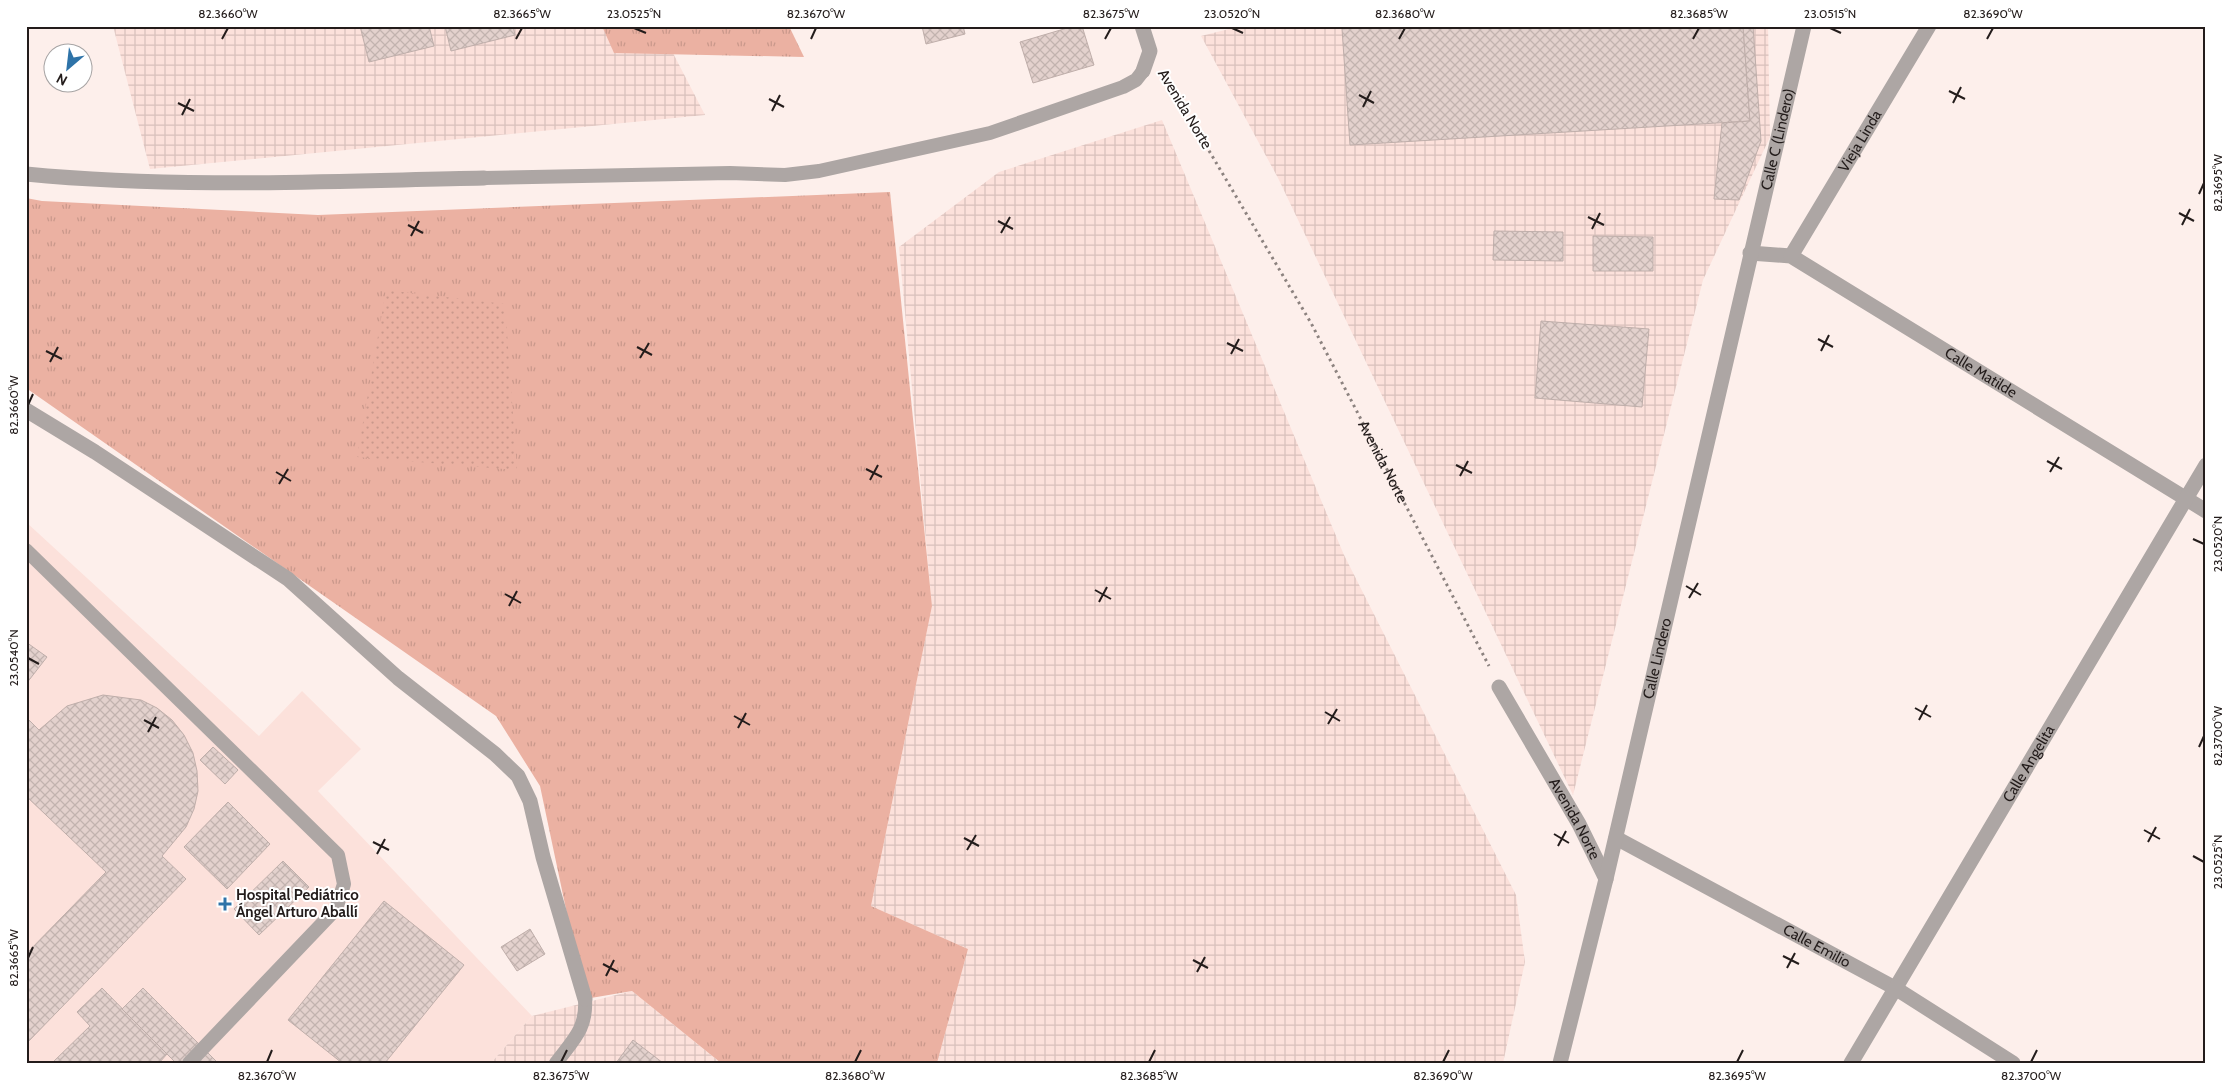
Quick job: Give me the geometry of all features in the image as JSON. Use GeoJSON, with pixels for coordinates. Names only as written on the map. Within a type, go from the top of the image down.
{"type":"FeatureCollection","features":[{"type":"Feature","properties":{"kind":"street","name":"Calle C (Lindero)"},"geometry":{"type":"LineString","coordinates":[[1750,253],[1804,26]]}},
{"type":"Feature","properties":{"kind":"street","name":"Vieja Linda"},"geometry":{"type":"LineString","coordinates":[[1791,256],[1929,26]]}},
{"type":"Feature","properties":{"kind":"street"},"geometry":{"type":"LineString","coordinates":[[1142,71],[1150,50],[1143,27]]}},
{"type":"Feature","properties":{"kind":"street"},"geometry":{"type":"LineString","coordinates":[[26,174],[95,180],[189,183],[484,178]]}},
{"type":"Feature","properties":{"kind":"street","name":"Calle Matilde"},"geometry":{"type":"LineString","coordinates":[[1750,253],[1791,256],[2206,511]]}},
{"type":"Feature","properties":{"kind":"street","name":"Calle Lindero"},"geometry":{"type":"LineString","coordinates":[[1560,1063],[1616,838],[1750,253]]}},
{"type":"Feature","properties":{"kind":"street"},"geometry":{"type":"LineString","coordinates":[[26,410],[95,452],[288,580],[398,678],[495,754],[518,776],[530,801],[543,857],[585,999]]}},
{"type":"Feature","properties":{"kind":"street","name":"Calle Angelita"},"geometry":{"type":"LineString","coordinates":[[1851,1063],[2206,465]]}},
{"type":"Feature","properties":{"kind":"street","name":"Avenida Norte"},"geometry":{"type":"LineString","coordinates":[[1499,687],[1583,832],[1606,879]]}},
{"type":"Feature","properties":{"kind":"street","name":"Calle Emilio"},"geometry":{"type":"LineString","coordinates":[[1616,838],[1895,988],[2013,1063]]}},
{"type":"Feature","properties":{"kind":"lane"},"geometry":{"type":"LineString","coordinates":[[484,178],[702,173],[785,175],[819,171],[999,130],[1123,88],[1136,80],[1142,71]]}},
{"type":"Feature","properties":{"kind":"lane"},"geometry":{"type":"LineString","coordinates":[[26,550],[338,856],[344,884],[336,909],[189,1063]]}},
{"type":"Feature","properties":{"kind":"lane"},"geometry":{"type":"LineString","coordinates":[[556,1063],[586,1016],[585,999]]}},
{"type":"Feature","properties":{"kind":"path","name":"Avenida Norte"},"geometry":{"type":"LineString","coordinates":[[1150,50],[1311,322],[1499,687]]}},
{"type":"Feature","properties":{"kind":"shaded area"},"geometry":{"type":"Polygon","coordinates":[[[113,26],[659,26],[705,115],[150,169],[113,26]]]}},
{"type":"Feature","properties":{"kind":"shaded area"},"geometry":{"type":"Polygon","coordinates":[[[1241,26],[1768,26],[1770,137],[1703,280],[1573,795],[1278,178],[1201,36],[1241,26]]]}},
{"type":"Feature","properties":{"kind":"shaded area"},"geometry":{"type":"Polygon","coordinates":[[[1162,120],[1344,555],[1516,895],[1525,962],[1503,1063],[937,1063],[968,949],[871,906],[932,606],[899,247],[999,172],[1162,120]]]}},
{"type":"Feature","properties":{"kind":"shaded area","name":"Hospital Pediátrico Ángel Arturo Aballí"},"geometry":{"type":"Polygon","coordinates":[[[26,522],[259,736],[302,691],[361,749],[318,791],[532,1016],[491,1063],[26,1063],[26,522]]]}},
{"type":"Feature","properties":{"kind":"shaded area"},"geometry":{"type":"Polygon","coordinates":[[[632,991],[721,1063],[491,1063],[532,1016],[632,991]]]}},
{"type":"Feature","properties":{"kind":"green space"},"geometry":{"type":"Polygon","coordinates":[[[602,26],[789,26],[804,57],[614,53],[602,26]]]}},
{"type":"Feature","properties":{"kind":"green space"},"geometry":{"type":"Polygon","coordinates":[[[890,192],[932,606],[871,906],[968,949],[937,1063],[721,1063],[632,991],[585,999],[540,786],[496,716],[26,388],[26,198],[42,201],[318,215],[890,192]]]}},
{"type":"Feature","properties":{"kind":"green space"},"geometry":{"type":"Polygon","coordinates":[[[386,290],[505,304],[517,470],[357,457],[386,290]]]}},
{"type":"Feature","properties":{"kind":"building"},"geometry":{"type":"Polygon","coordinates":[[[360,26],[429,26],[434,46],[369,62],[360,26]]]}},
{"type":"Feature","properties":{"kind":"building"},"geometry":{"type":"Polygon","coordinates":[[[445,26],[513,26],[515,35],[451,51],[445,26]]]}},
{"type":"Feature","properties":{"kind":"building"},"geometry":{"type":"Polygon","coordinates":[[[922,26],[963,26],[965,34],[926,44],[922,26]]]}},
{"type":"Feature","properties":{"kind":"building"},"geometry":{"type":"Polygon","coordinates":[[[1074,26],[1082,26],[1094,65],[1033,83],[1020,42],[1074,26]]]}},
{"type":"Feature","properties":{"kind":"building"},"geometry":{"type":"Polygon","coordinates":[[[1384,26],[1743,26],[1750,121],[1350,145],[1342,29],[1384,26]]]}},
{"type":"Feature","properties":{"kind":"building"},"geometry":{"type":"Polygon","coordinates":[[[1743,26],[1753,26],[1761,141],[1739,200],[1714,199],[1722,123],[1750,121],[1743,26]]]}},
{"type":"Feature","properties":{"kind":"building"},"geometry":{"type":"Polygon","coordinates":[[[1494,231],[1563,232],[1563,261],[1493,260],[1494,231]]]}},
{"type":"Feature","properties":{"kind":"building"},"geometry":{"type":"Polygon","coordinates":[[[1593,236],[1653,237],[1653,271],[1593,271],[1593,236]]]}},
{"type":"Feature","properties":{"kind":"building"},"geometry":{"type":"Polygon","coordinates":[[[1541,321],[1649,329],[1642,407],[1535,398],[1541,321]]]}},
{"type":"Feature","properties":{"kind":"building"},"geometry":{"type":"Polygon","coordinates":[[[26,642],[47,657],[26,684],[26,642]]]}},
{"type":"Feature","properties":{"kind":"building"},"geometry":{"type":"Polygon","coordinates":[[[103,695],[141,700],[157,708],[172,720],[184,735],[193,753],[197,771],[198,791],[194,809],[186,827],[162,856],[186,879],[26,1044],[26,954],[106,872],[26,796],[26,717],[39,730],[67,706],[103,695]]]}},
{"type":"Feature","properties":{"kind":"building"},"geometry":{"type":"Polygon","coordinates":[[[213,747],[238,770],[225,784],[200,760],[213,747]]]}},
{"type":"Feature","properties":{"kind":"building"},"geometry":{"type":"Polygon","coordinates":[[[228,802],[270,844],[227,889],[184,847],[228,802]]]}},
{"type":"Feature","properties":{"kind":"building"},"geometry":{"type":"Polygon","coordinates":[[[283,861],[309,887],[259,935],[234,909],[283,861]]]}},
{"type":"Feature","properties":{"kind":"building"},"geometry":{"type":"Polygon","coordinates":[[[384,901],[464,965],[385,1063],[342,1063],[288,1020],[384,901]]]}},
{"type":"Feature","properties":{"kind":"building"},"geometry":{"type":"Polygon","coordinates":[[[530,929],[545,954],[517,971],[501,947],[530,929]]]}},
{"type":"Feature","properties":{"kind":"building"},"geometry":{"type":"Polygon","coordinates":[[[102,988],[167,1054],[159,1063],[52,1063],[90,1026],[77,1012],[102,988]]]}},
{"type":"Feature","properties":{"kind":"building"},"geometry":{"type":"Polygon","coordinates":[[[143,988],[218,1063],[176,1063],[122,1009],[143,988]]]}},
{"type":"Feature","properties":{"kind":"building"},"geometry":{"type":"Polygon","coordinates":[[[633,1040],[663,1063],[616,1063],[633,1040]]]}},
{"type":"Feature","properties":{"kind":"place","name":"Hospital Pediátrico Ángel Arturo Aballí"},"geometry":{"type":"Point","coordinates":[225,904]}}]}
